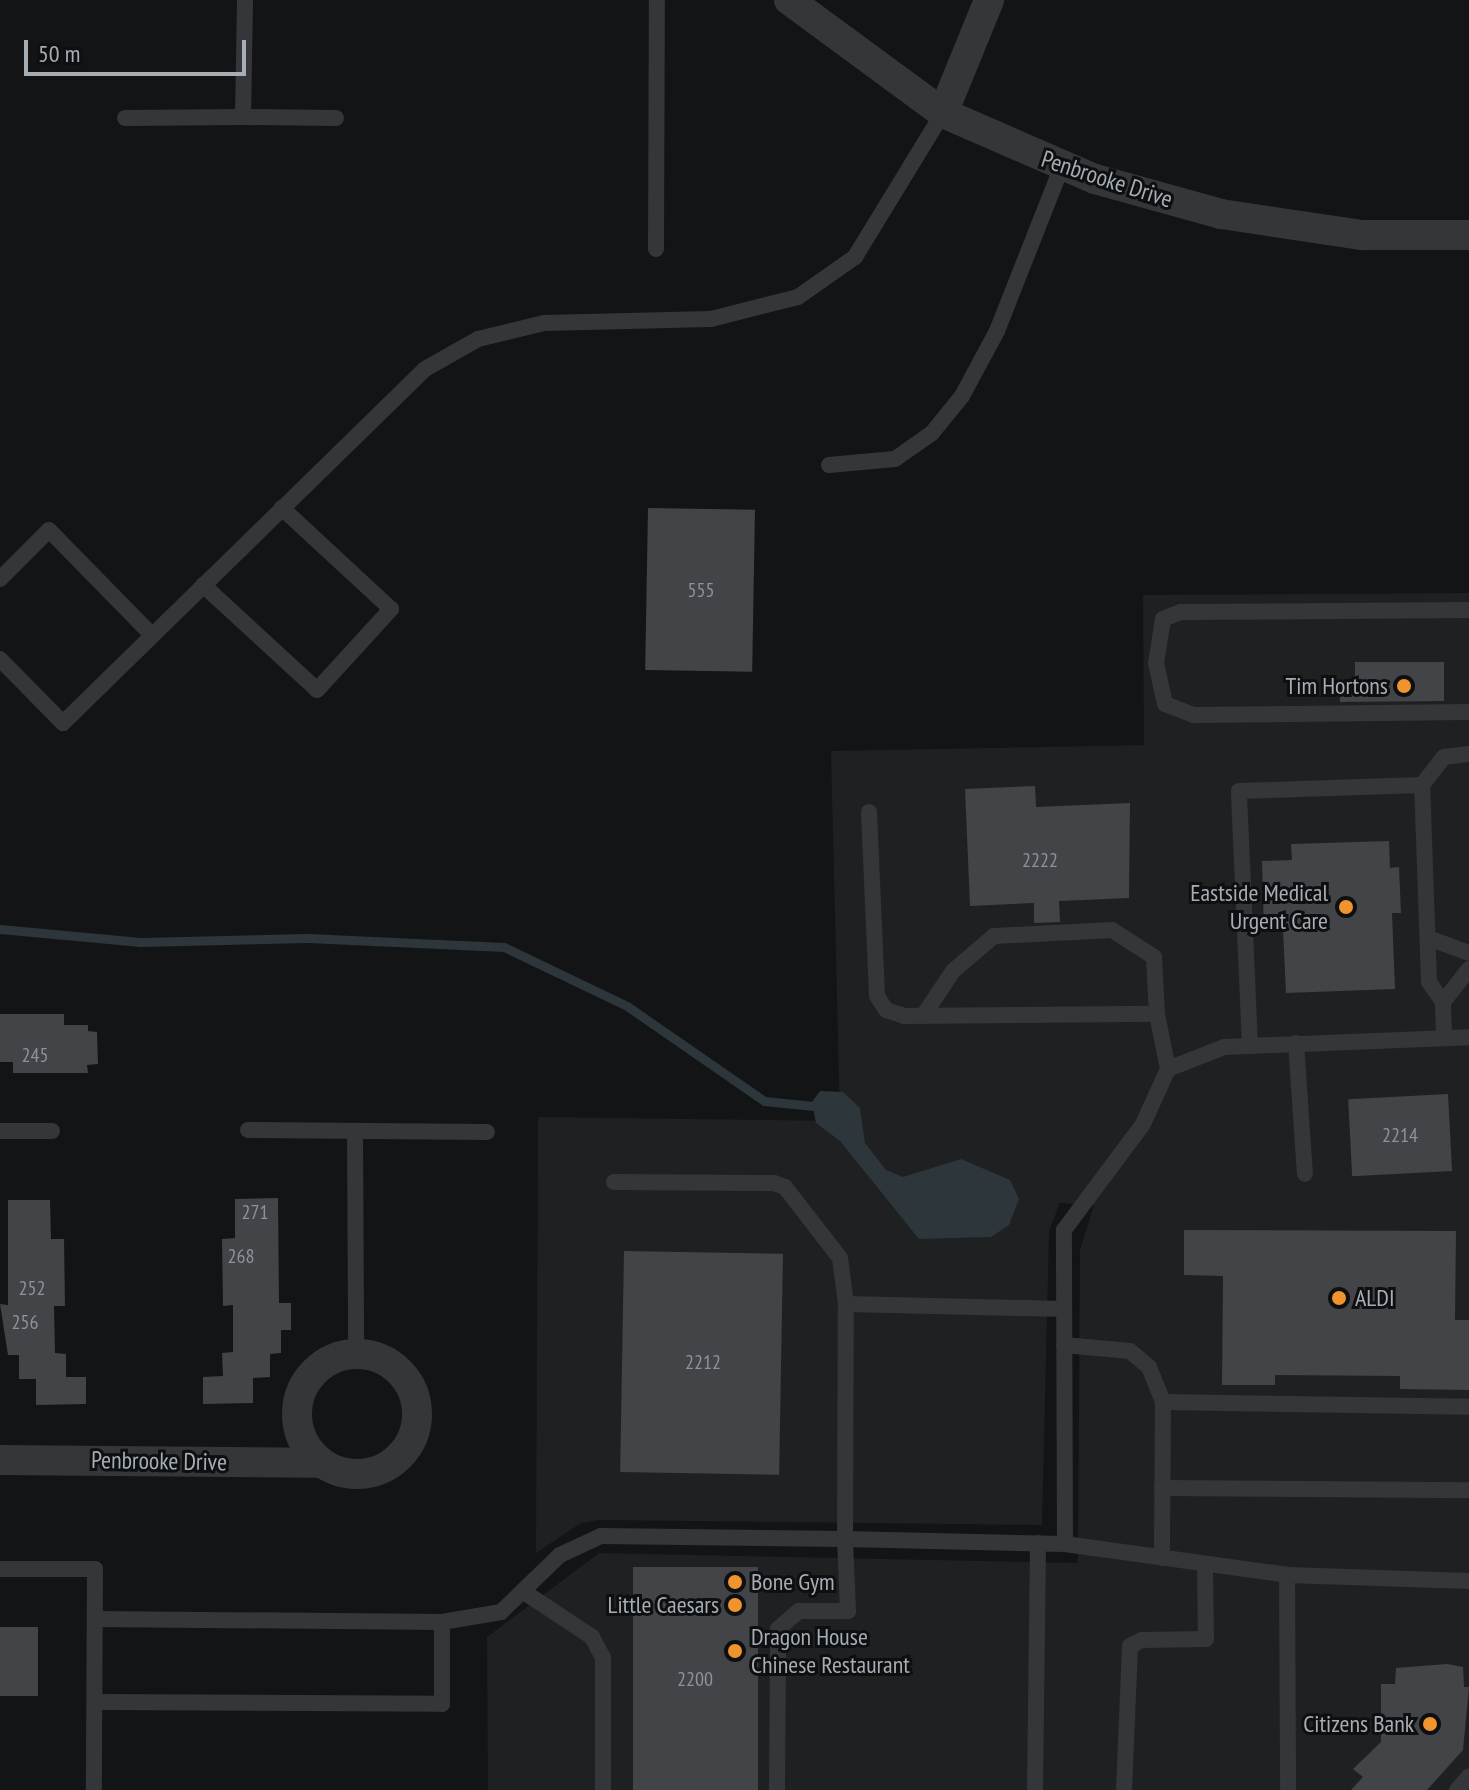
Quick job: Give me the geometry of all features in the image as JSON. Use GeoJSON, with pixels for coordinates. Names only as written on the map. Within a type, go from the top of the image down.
{"type":"FeatureCollection","features":[{"type":"Feature","properties":{"kind":"street","name":"Penbrooke Drive"},"geometry":{"type":"LineString","coordinates":[[789,0],[943,113],[1062,166],[1221,214],[1362,235],[1469,235]]}},
{"type":"Feature","properties":{"kind":"street"},"geometry":{"type":"LineString","coordinates":[[943,113],[989,0]]}},
{"type":"Feature","properties":{"kind":"street","name":"Penbrooke Drive"},"geometry":{"type":"LineString","coordinates":[[0,1460],[319,1463],[373,1472],[391,1464],[414,1434],[415,1395],[406,1378],[375,1356],[356,1353]]}},
{"type":"Feature","properties":{"kind":"street"},"geometry":{"type":"LineString","coordinates":[[319,1463],[298,1424],[298,1403],[318,1368],[356,1353]]}},
{"type":"Feature","properties":{"kind":"lane"},"geometry":{"type":"LineString","coordinates":[[243,117],[245,0]]}},
{"type":"Feature","properties":{"kind":"lane"},"geometry":{"type":"LineString","coordinates":[[656,249],[657,0]]}},
{"type":"Feature","properties":{"kind":"lane"},"geometry":{"type":"LineString","coordinates":[[0,659],[63,723],[425,369],[478,339],[544,323],[711,319],[798,297],[855,257],[943,113]]}},
{"type":"Feature","properties":{"kind":"lane"},"geometry":{"type":"LineString","coordinates":[[125,118],[336,118]]}},
{"type":"Feature","properties":{"kind":"lane"},"geometry":{"type":"LineString","coordinates":[[829,465],[895,459],[932,433],[962,396],[997,331],[1062,166]]}},
{"type":"Feature","properties":{"kind":"lane"},"geometry":{"type":"LineString","coordinates":[[203,585],[317,690],[391,609],[282,508]]}},
{"type":"Feature","properties":{"kind":"lane"},"geometry":{"type":"LineString","coordinates":[[0,579],[49,530],[152,635]]}},
{"type":"Feature","properties":{"kind":"lane"},"geometry":{"type":"LineString","coordinates":[[1469,610],[1181,612],[1163,619],[1156,663],[1165,704],[1194,715],[1469,712]]}},
{"type":"Feature","properties":{"kind":"lane"},"geometry":{"type":"LineString","coordinates":[[1444,1034],[1443,1002],[1429,982],[1431,939],[1422,785],[1444,757],[1469,754]]}},
{"type":"Feature","properties":{"kind":"lane"},"geometry":{"type":"LineString","coordinates":[[1250,1046],[1239,791],[1422,785]]}},
{"type":"Feature","properties":{"kind":"lane"},"geometry":{"type":"LineString","coordinates":[[869,812],[877,996],[886,1010],[923,1016],[1157,1014]]}},
{"type":"Feature","properties":{"kind":"lane"},"geometry":{"type":"LineString","coordinates":[[923,1016],[953,971],[994,936],[1112,930],[1154,957],[1157,1014],[1168,1069],[1143,1124],[1064,1230],[1065,1544]]}},
{"type":"Feature","properties":{"kind":"lane"},"geometry":{"type":"LineString","coordinates":[[1431,939],[1469,953]]}},
{"type":"Feature","properties":{"kind":"lane"},"geometry":{"type":"LineString","coordinates":[[1443,1002],[1469,969]]}},
{"type":"Feature","properties":{"kind":"lane"},"geometry":{"type":"LineString","coordinates":[[1168,1069],[1210,1051],[1250,1046],[1444,1034],[1469,1037]]}},
{"type":"Feature","properties":{"kind":"lane"},"geometry":{"type":"LineString","coordinates":[[1296,1043],[1305,1174]]}},
{"type":"Feature","properties":{"kind":"lane"},"geometry":{"type":"LineString","coordinates":[[248,1130],[487,1132]]}},
{"type":"Feature","properties":{"kind":"lane"},"geometry":{"type":"LineString","coordinates":[[0,1131],[52,1131]]}},
{"type":"Feature","properties":{"kind":"lane"},"geometry":{"type":"LineString","coordinates":[[355,1131],[356,1353]]}},
{"type":"Feature","properties":{"kind":"lane"},"geometry":{"type":"LineString","coordinates":[[614,1182],[785,1187],[840,1258],[846,1304],[845,1539],[848,1611],[799,1611],[778,1629],[777,1790]]}},
{"type":"Feature","properties":{"kind":"lane"},"geometry":{"type":"LineString","coordinates":[[846,1304],[1063,1309]]}},
{"type":"Feature","properties":{"kind":"lane"},"geometry":{"type":"LineString","coordinates":[[1064,1345],[1130,1351],[1149,1367],[1163,1402],[1162,1558]]}},
{"type":"Feature","properties":{"kind":"lane"},"geometry":{"type":"LineString","coordinates":[[1163,1402],[1469,1407]]}},
{"type":"Feature","properties":{"kind":"lane"},"geometry":{"type":"LineString","coordinates":[[1162,1488],[1469,1490]]}},
{"type":"Feature","properties":{"kind":"lane"},"geometry":{"type":"LineString","coordinates":[[95,1619],[442,1622],[501,1612],[560,1555],[601,1536],[1065,1544],[1205,1566],[1287,1575],[1469,1581]]}},
{"type":"Feature","properties":{"kind":"lane"},"geometry":{"type":"LineString","coordinates":[[1035,1790],[1038,1543]]}},
{"type":"Feature","properties":{"kind":"lane"},"geometry":{"type":"LineString","coordinates":[[1124,1790],[1130,1646],[1142,1640],[1206,1639],[1205,1566]]}},
{"type":"Feature","properties":{"kind":"lane"},"geometry":{"type":"LineString","coordinates":[[0,1569],[95,1569],[94,1790]]}},
{"type":"Feature","properties":{"kind":"lane"},"geometry":{"type":"LineString","coordinates":[[1287,1575],[1288,1790]]}},
{"type":"Feature","properties":{"kind":"lane"},"geometry":{"type":"LineString","coordinates":[[524,1592],[592,1637],[603,1658],[603,1790]]}},
{"type":"Feature","properties":{"kind":"lane"},"geometry":{"type":"LineString","coordinates":[[95,1702],[442,1704],[442,1622]]}},
{"type":"Feature","properties":{"kind":"lane"},"geometry":{"type":"LineString","coordinates":[[1457,1790],[1469,1776]]}},
{"type":"Feature","properties":{"kind":"shaded area"},"geometry":{"type":"Polygon","coordinates":[[[1469,593],[1469,1790],[488,1790],[487,1637],[599,1553],[1078,1563],[1080,1250],[1094,1205],[1060,1203],[1049,1231],[1042,1525],[599,1520],[581,1523],[536,1553],[538,1117],[840,1121],[831,751],[1144,745],[1143,595],[1469,593]]]}},
{"type":"Feature","properties":{"kind":"shaded area"},"geometry":{"type":"Polygon","coordinates":[[[820,1091],[843,1092],[860,1108],[865,1143],[886,1170],[903,1177],[961,1159],[1010,1180],[1019,1199],[1009,1225],[991,1237],[919,1239],[840,1141],[816,1123],[812,1102],[820,1091]]]}},
{"type":"Feature","properties":{"kind":"building"},"geometry":{"type":"Polygon","coordinates":[[[648,508],[755,510],[752,672],[645,670],[648,508]]]}},
{"type":"Feature","properties":{"kind":"building"},"geometry":{"type":"Polygon","coordinates":[[[1355,662],[1444,662],[1444,701],[1340,702],[1340,681],[1355,680],[1355,662]]]}},
{"type":"Feature","properties":{"kind":"building"},"geometry":{"type":"Polygon","coordinates":[[[1035,786],[1036,807],[1130,803],[1129,898],[1059,901],[1060,922],[1034,923],[1034,903],[970,906],[965,789],[1035,786]]]}},
{"type":"Feature","properties":{"kind":"building"},"geometry":{"type":"Polygon","coordinates":[[[1389,841],[1390,868],[1399,867],[1401,913],[1392,913],[1395,989],[1286,993],[1283,930],[1264,931],[1262,861],[1292,860],[1291,844],[1389,841]]]}},
{"type":"Feature","properties":{"kind":"building"},"geometry":{"type":"Polygon","coordinates":[[[0,1014],[64,1014],[64,1025],[88,1025],[88,1031],[97,1032],[98,1064],[87,1065],[88,1073],[13,1073],[13,1062],[0,1062],[0,1014]]]}},
{"type":"Feature","properties":{"kind":"building"},"geometry":{"type":"Polygon","coordinates":[[[1448,1094],[1452,1171],[1352,1176],[1348,1099],[1448,1094]]]}},
{"type":"Feature","properties":{"kind":"building"},"geometry":{"type":"Polygon","coordinates":[[[278,1198],[279,1303],[291,1303],[291,1330],[281,1330],[281,1353],[270,1354],[270,1377],[253,1378],[253,1403],[203,1404],[203,1377],[223,1376],[222,1353],[233,1352],[233,1305],[223,1306],[222,1239],[235,1238],[235,1199],[278,1198]]]}},
{"type":"Feature","properties":{"kind":"building"},"geometry":{"type":"Polygon","coordinates":[[[8,1200],[50,1200],[51,1239],[64,1239],[65,1306],[54,1306],[55,1353],[66,1354],[66,1377],[86,1377],[86,1404],[36,1405],[36,1379],[19,1379],[19,1355],[8,1355],[0,1304],[8,1305],[8,1200]]]}},
{"type":"Feature","properties":{"kind":"building","name":"ALDI"},"geometry":{"type":"Polygon","coordinates":[[[1184,1230],[1456,1231],[1455,1320],[1469,1320],[1469,1390],[1400,1389],[1400,1376],[1275,1375],[1275,1385],[1222,1385],[1223,1276],[1184,1275],[1184,1230]]]}},
{"type":"Feature","properties":{"kind":"building"},"geometry":{"type":"Polygon","coordinates":[[[624,1251],[783,1254],[779,1475],[620,1472],[624,1251]]]}},
{"type":"Feature","properties":{"kind":"building"},"geometry":{"type":"Polygon","coordinates":[[[633,1567],[758,1567],[758,1790],[633,1790],[633,1567]]]}},
{"type":"Feature","properties":{"kind":"building"},"geometry":{"type":"Polygon","coordinates":[[[0,1627],[38,1627],[38,1696],[0,1696],[0,1627]]]}},
{"type":"Feature","properties":{"kind":"building","name":"Citizens Bank"},"geometry":{"type":"Polygon","coordinates":[[[1447,1664],[1463,1667],[1464,1687],[1469,1687],[1463,1750],[1427,1790],[1351,1790],[1363,1777],[1353,1769],[1381,1742],[1381,1684],[1395,1684],[1396,1668],[1447,1664]]]}},
{"type":"Feature","properties":{"kind":"waterway"},"geometry":{"type":"LineString","coordinates":[[0,929],[140,942],[308,938],[504,947],[627,1006],[764,1101],[824,1107]]}},
{"type":"Feature","properties":{"kind":"place","name":"Tim Hortons"},"geometry":{"type":"Point","coordinates":[1404,686]}},
{"type":"Feature","properties":{"kind":"place","name":"Eastside Medical Urgent Care"},"geometry":{"type":"Point","coordinates":[1346,907]}},
{"type":"Feature","properties":{"kind":"place","name":"ALDI"},"geometry":{"type":"Point","coordinates":[1339,1298]}},
{"type":"Feature","properties":{"kind":"place","name":"Bone Gym"},"geometry":{"type":"Point","coordinates":[735,1582]}},
{"type":"Feature","properties":{"kind":"place","name":"Little Caesars"},"geometry":{"type":"Point","coordinates":[735,1605]}},
{"type":"Feature","properties":{"kind":"place","name":"Dragon House Chinese Restaurant"},"geometry":{"type":"Point","coordinates":[735,1651]}},
{"type":"Feature","properties":{"kind":"place","name":"Citizens Bank"},"geometry":{"type":"Point","coordinates":[1430,1724]}}]}
